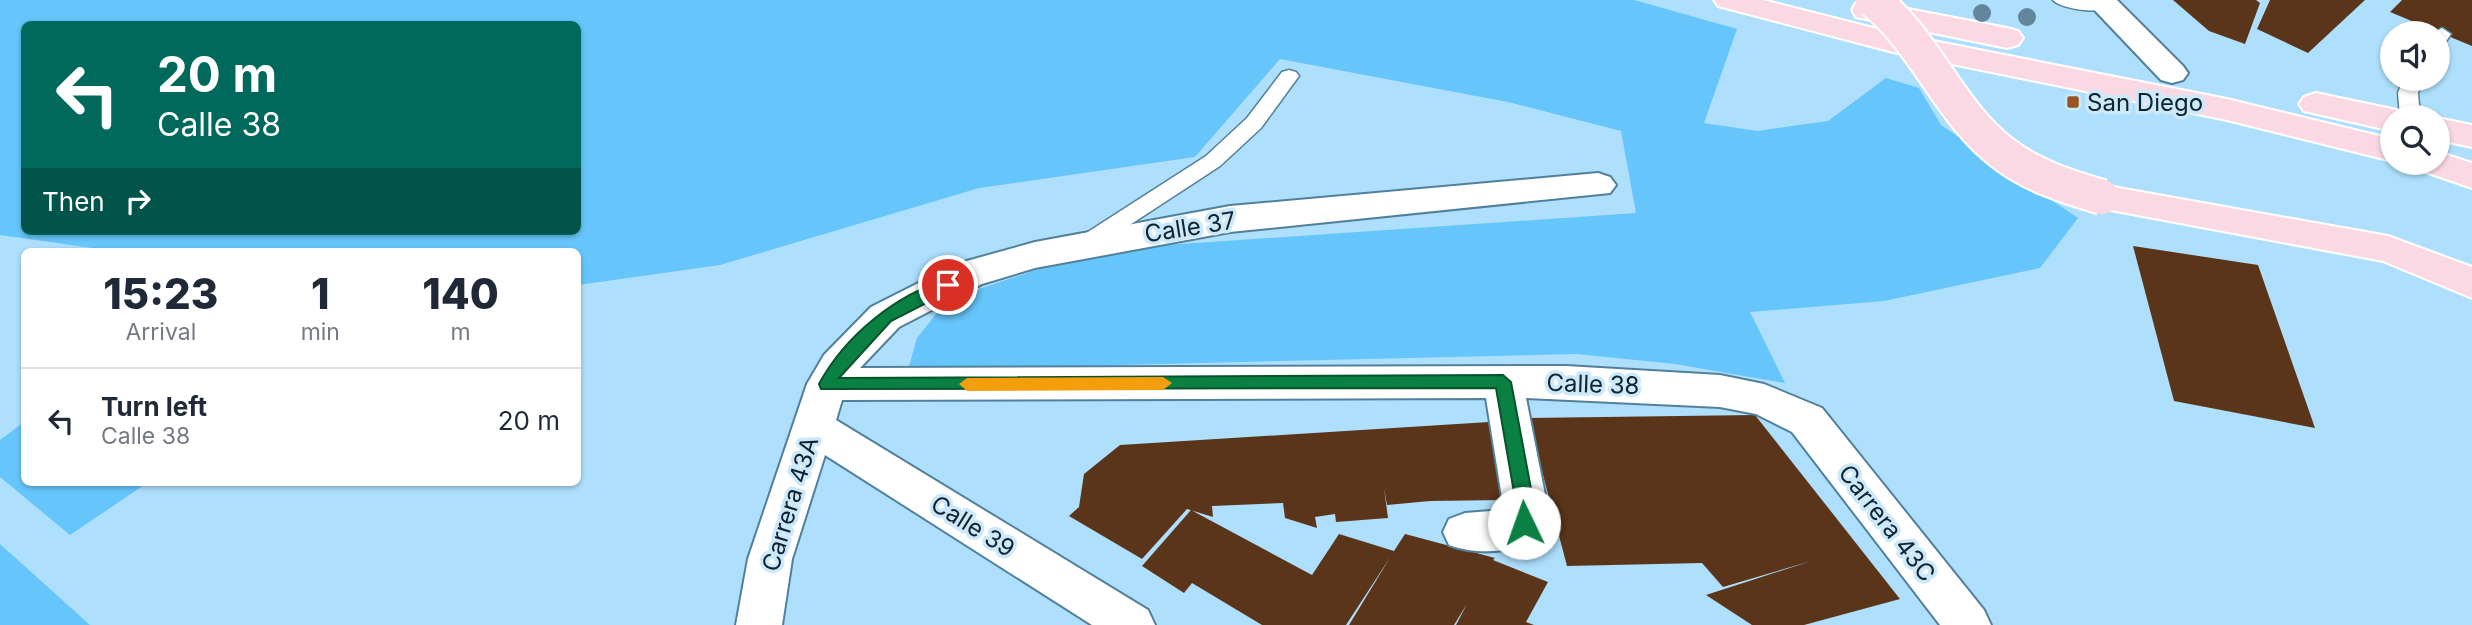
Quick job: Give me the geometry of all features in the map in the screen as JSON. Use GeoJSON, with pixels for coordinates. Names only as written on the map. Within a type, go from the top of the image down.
{"type":"FeatureCollection","features":[{"type":"Feature","properties":{"kind":"main road"},"geometry":{"type":"LineString","coordinates":[[1729,0],[1871,38],[2113,87],[2380,147]]}},
{"type":"Feature","properties":{"kind":"main road"},"geometry":{"type":"LineString","coordinates":[[1821,0],[2380,117]]}},
{"type":"Feature","properties":{"kind":"main road"},"geometry":{"type":"LineString","coordinates":[[1872,0],[1901,23],[1991,144],[2044,178],[2102,197],[2388,250],[2443,269],[2472,284]]}},
{"type":"Feature","properties":{"kind":"main road"},"geometry":{"type":"LineString","coordinates":[[2450,131],[2472,136]]}},
{"type":"Feature","properties":{"kind":"main road"},"geometry":{"type":"LineString","coordinates":[[2450,168],[2472,176]]}},
{"type":"Feature","properties":{"kind":"street"},"geometry":{"type":"LineString","coordinates":[[2102,3],[2172,73]]}},
{"type":"Feature","properties":{"kind":"street","name":"Calle 37"},"geometry":{"type":"LineString","coordinates":[[827,384],[838,366],[886,317],[969,274],[1084,245],[1230,219],[1598,185]]}},
{"type":"Feature","properties":{"kind":"street"},"geometry":{"type":"LineString","coordinates":[[1465,532],[1515,530],[1524,523],[1526,510],[1503,382]]}},
{"type":"Feature","properties":{"kind":"street","name":"Calle 38"},"geometry":{"type":"LineString","coordinates":[[827,384],[1566,382],[1720,391],[1764,400],[1807,420]]}},
{"type":"Feature","properties":{"kind":"street","name":"Carrera 43A"},"geometry":{"type":"LineString","coordinates":[[759,625],[770,559],[827,384]]}},
{"type":"Feature","properties":{"kind":"street","name":"Carrera 43C"},"geometry":{"type":"LineString","coordinates":[[1807,420],[1968,625]]}},
{"type":"Feature","properties":{"kind":"street","name":"Calle 39"},"geometry":{"type":"LineString","coordinates":[[814,427],[1132,625]]}},
{"type":"Feature","properties":{"kind":"lane"},"geometry":{"type":"LineString","coordinates":[[2063,0],[2102,3]]}},
{"type":"Feature","properties":{"kind":"lane"},"geometry":{"type":"LineString","coordinates":[[1084,245],[1213,161],[1254,123],[1289,76]]}},
{"type":"Feature","properties":{"kind":"shaded area"},"geometry":{"type":"Polygon","coordinates":[[[0,0],[1634,0],[1737,29],[1704,123],[1757,131],[1828,121],[1886,78],[1919,88],[1941,125],[2078,218],[2040,268],[1884,301],[1750,312],[1785,383],[1675,364],[1577,354],[908,370],[917,338],[940,309],[979,289],[1039,269],[1166,245],[1636,213],[1621,131],[1508,102],[1280,59],[1195,157],[979,188],[720,265],[581,285],[581,248],[93,248],[0,235],[0,0]]]}},
{"type":"Feature","properties":{"kind":"shaded area"},"geometry":{"type":"Polygon","coordinates":[[[21,424],[21,486],[143,486],[70,535],[0,477],[0,440],[21,424]]]}},
{"type":"Feature","properties":{"kind":"shaded area"},"geometry":{"type":"Polygon","coordinates":[[[0,544],[90,625],[0,625],[0,544]]]}},
{"type":"Feature","properties":{"kind":"building"},"geometry":{"type":"Polygon","coordinates":[[[2173,0],[2256,0],[2260,3],[2245,44],[2209,31],[2173,0]]]}},
{"type":"Feature","properties":{"kind":"building"},"geometry":{"type":"Polygon","coordinates":[[[2270,0],[2365,0],[2308,53],[2257,29],[2270,0]]]}},
{"type":"Feature","properties":{"kind":"building"},"geometry":{"type":"Polygon","coordinates":[[[2402,0],[2472,0],[2472,46],[2450,37],[2450,21],[2412,21],[2390,12],[2402,0]]]}},
{"type":"Feature","properties":{"kind":"building"},"geometry":{"type":"Polygon","coordinates":[[[2133,246],[2258,265],[2315,428],[2174,401],[2133,246]]]}},
{"type":"Feature","properties":{"kind":"building"},"geometry":{"type":"Polygon","coordinates":[[[1755,415],[1900,599],[1804,625],[1752,625],[1706,595],[1811,561],[1723,587],[1702,563],[1567,566],[1528,418],[1755,415]]]}},
{"type":"Feature","properties":{"kind":"building"},"geometry":{"type":"Polygon","coordinates":[[[1489,422],[1504,500],[1430,501],[1387,505],[1384,488],[1388,518],[1336,522],[1335,514],[1315,517],[1317,528],[1285,518],[1283,503],[1212,506],[1213,517],[1187,509],[1142,559],[1069,516],[1079,507],[1084,474],[1120,445],[1489,422]]]}},
{"type":"Feature","properties":{"kind":"building"},"geometry":{"type":"Polygon","coordinates":[[[1191,510],[1312,575],[1339,534],[1394,551],[1405,534],[1495,558],[1493,560],[1548,582],[1526,622],[1534,625],[1456,625],[1467,604],[1454,625],[1349,625],[1391,556],[1346,625],[1262,625],[1192,583],[1184,593],[1142,566],[1191,510]]]}},
{"type":"Feature","properties":{"kind":"slow traffic"},"geometry":{"type":"LineString","coordinates":[[967,384],[1163,383]]}},
{"type":"Feature","properties":{"kind":"place","name":"San Diego"},"geometry":{"type":"Point","coordinates":[2073,102]}},
{"type":"Feature","properties":{"kind":"route"},"geometry":{"type":"LineString","coordinates":[[948,285],[886,317],[838,366],[827,384],[1503,382],[1526,510],[1524,523]]}}]}
